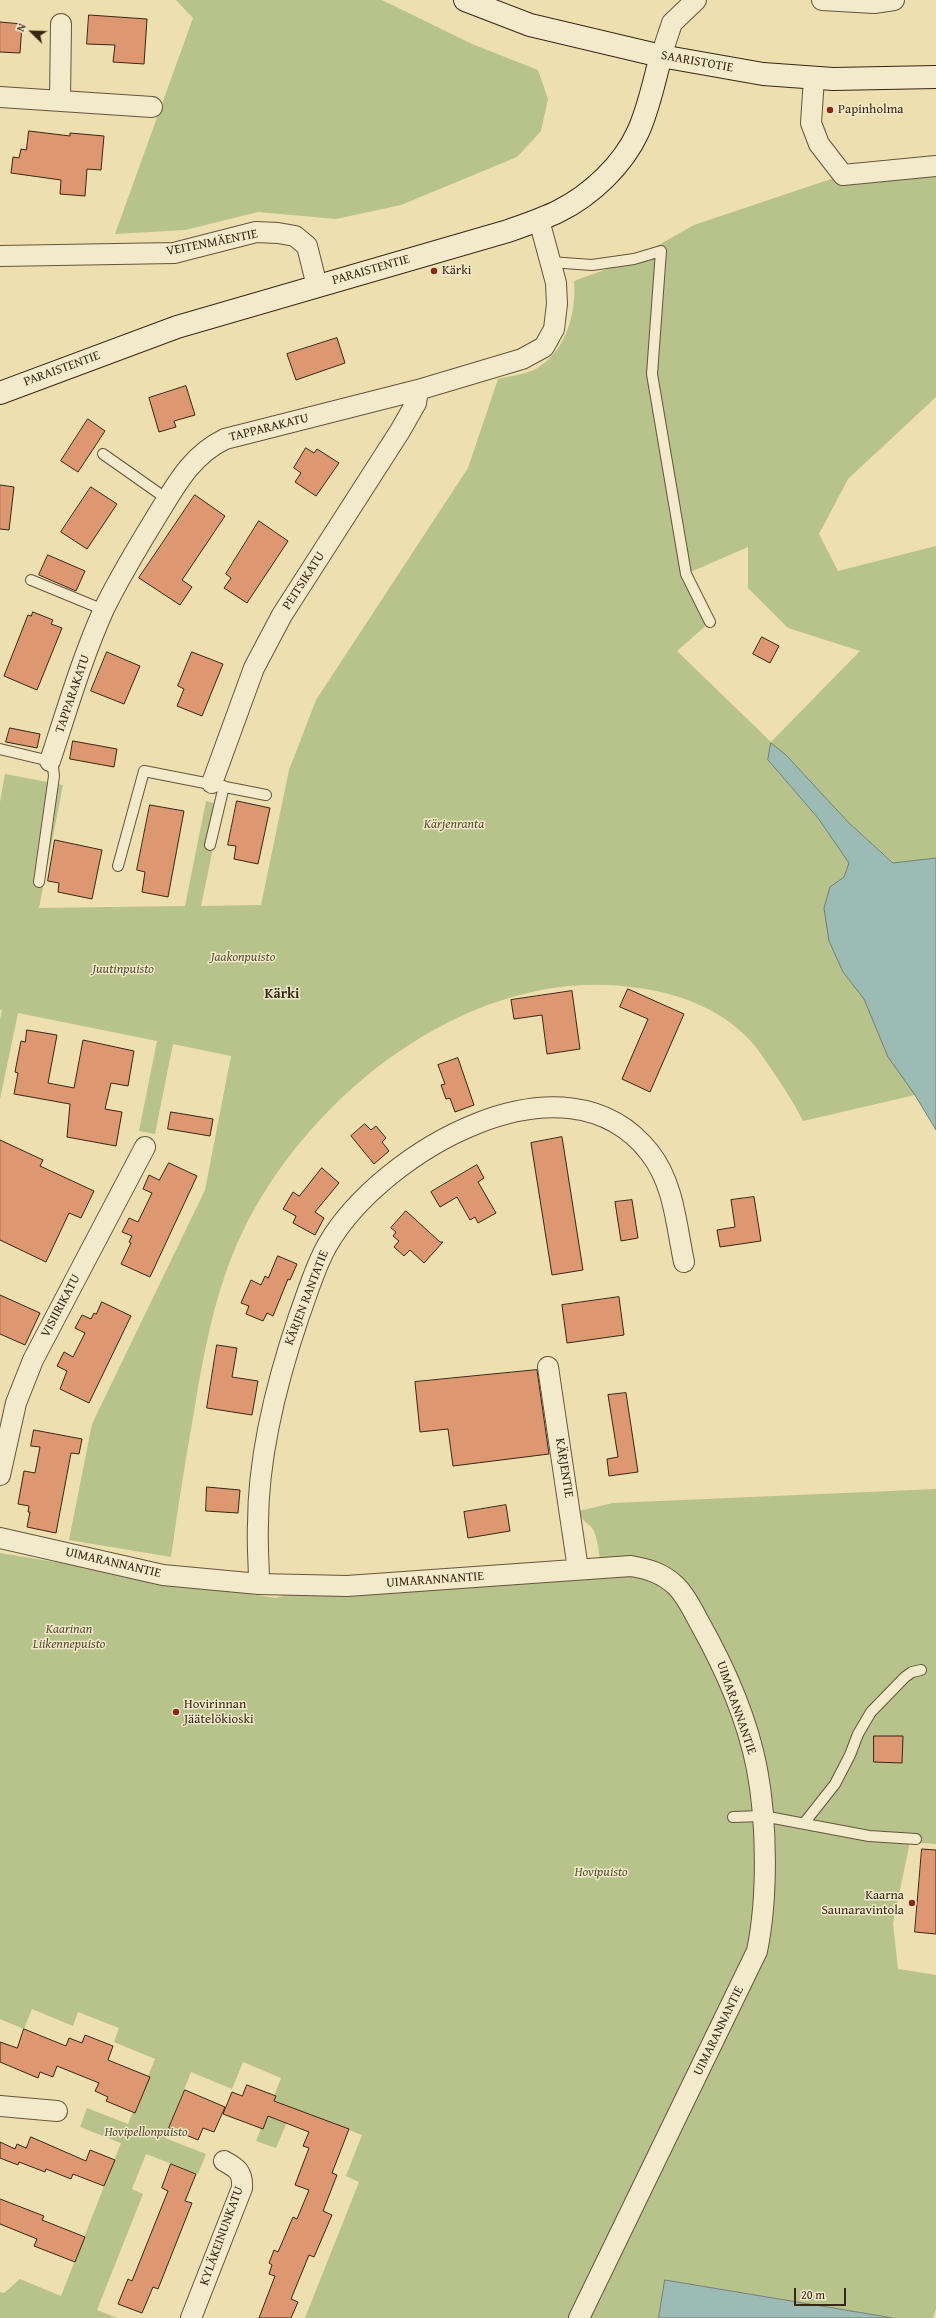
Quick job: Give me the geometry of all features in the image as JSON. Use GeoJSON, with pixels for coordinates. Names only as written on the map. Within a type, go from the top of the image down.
{"type":"FeatureCollection","features":[{"type":"Feature","properties":{"kind":"main road","name":"SAARISTOTIE"},"geometry":{"type":"LineString","coordinates":[[465,0],[530,25],[662,56],[763,74],[814,78],[893,80],[936,77]]}},
{"type":"Feature","properties":{"kind":"main road","name":"PARAISTENTIE"},"geometry":{"type":"LineString","coordinates":[[0,393],[177,328],[508,231],[539,220],[560,210],[589,190],[616,167],[637,133],[648,106],[662,56]]}},
{"type":"Feature","properties":{"kind":"street"},"geometry":{"type":"LineString","coordinates":[[662,56],[672,23],[696,0]]}},
{"type":"Feature","properties":{"kind":"street"},"geometry":{"type":"LineString","coordinates":[[822,0],[874,3],[894,0]]}},
{"type":"Feature","properties":{"kind":"street"},"geometry":{"type":"LineString","coordinates":[[60,100],[61,24]]}},
{"type":"Feature","properties":{"kind":"street"},"geometry":{"type":"LineString","coordinates":[[814,78],[811,123],[819,144],[843,175],[936,166]]}},
{"type":"Feature","properties":{"kind":"street"},"geometry":{"type":"LineString","coordinates":[[0,97],[152,106]]}},
{"type":"Feature","properties":{"kind":"street","name":"TAPPARAKATU"},"geometry":{"type":"LineString","coordinates":[[50,761],[83,662],[104,610],[132,556],[192,462],[209,446],[226,438],[418,390],[522,359],[544,347],[554,329],[557,304],[556,284],[539,220]]}},
{"type":"Feature","properties":{"kind":"street","name":"VEITENMÄENTIE"},"geometry":{"type":"LineString","coordinates":[[0,256],[174,252],[256,232],[278,233],[295,236],[307,246],[317,286]]}},
{"type":"Feature","properties":{"kind":"street","name":"PEITSIKATU"},"geometry":{"type":"LineString","coordinates":[[218,785],[254,668],[272,633],[400,431],[416,403],[418,390]]}},
{"type":"Feature","properties":{"kind":"street","name":"KÄRJEN RANTATIE"},"geometry":{"type":"LineString","coordinates":[[259,1584],[258,1523],[261,1480],[270,1428],[288,1350],[307,1293],[328,1244],[344,1221],[365,1197],[404,1164],[453,1135],[512,1113],[552,1106],[569,1108],[605,1119],[637,1139],[650,1153],[663,1172],[670,1191],[684,1262]]}},
{"type":"Feature","properties":{"kind":"street","name":"VISIIRIKATU"},"geometry":{"type":"LineString","coordinates":[[0,1475],[16,1403],[33,1360],[145,1147]]}},
{"type":"Feature","properties":{"kind":"street","name":"KÄRJENTIE"},"geometry":{"type":"LineString","coordinates":[[548,1367],[578,1569]]}},
{"type":"Feature","properties":{"kind":"street","name":"UIMARANNANTIE"},"geometry":{"type":"LineString","coordinates":[[0,1538],[163,1575],[259,1584],[347,1586],[631,1566],[647,1569],[659,1574],[676,1585],[689,1604],[722,1663],[744,1723],[757,1769],[762,1816],[764,1911],[757,1950],[579,2318]]}},
{"type":"Feature","properties":{"kind":"street"},"geometry":{"type":"LineString","coordinates":[[0,2106],[57,2111]]}},
{"type":"Feature","properties":{"kind":"street","name":"KYLÄKEINUNKATU"},"geometry":{"type":"LineString","coordinates":[[191,2318],[242,2188],[242,2177],[238,2169],[224,2161]]}},
{"type":"Feature","properties":{"kind":"lane"},"geometry":{"type":"LineString","coordinates":[[550,262],[592,265],[634,259],[662,251],[652,374],[686,574],[710,622]]}},
{"type":"Feature","properties":{"kind":"lane"},"geometry":{"type":"LineString","coordinates":[[103,454],[167,500]]}},
{"type":"Feature","properties":{"kind":"lane"},"geometry":{"type":"LineString","coordinates":[[31,580],[104,610]]}},
{"type":"Feature","properties":{"kind":"lane"},"geometry":{"type":"LineString","coordinates":[[0,749],[50,761],[53,767],[54,776],[39,882]]}},
{"type":"Feature","properties":{"kind":"lane"},"geometry":{"type":"LineString","coordinates":[[118,866],[144,771],[266,795]]}},
{"type":"Feature","properties":{"kind":"lane"},"geometry":{"type":"LineString","coordinates":[[210,845],[218,785]]}},
{"type":"Feature","properties":{"kind":"lane"},"geometry":{"type":"LineString","coordinates":[[805,1822],[834,1784],[865,1719],[890,1690],[912,1672],[921,1670]]}},
{"type":"Feature","properties":{"kind":"lane"},"geometry":{"type":"LineString","coordinates":[[733,1817],[762,1816],[805,1822],[869,1836],[916,1840]]}},
{"type":"Feature","properties":{"kind":"green space"},"geometry":{"type":"Polygon","coordinates":[[[176,0],[382,0],[472,44],[538,70],[548,99],[541,131],[517,157],[401,205],[336,219],[258,212],[185,230],[115,234],[193,18],[176,0]]]}},
{"type":"Feature","properties":{"kind":"green space"},"geometry":{"type":"Polygon","coordinates":[[[936,166],[936,397],[848,479],[819,534],[838,571],[936,546],[936,911],[894,863],[848,822],[786,755],[768,760],[818,818],[838,846],[909,913],[923,1106],[915,1095],[803,1121],[776,1076],[755,1046],[731,1023],[702,1006],[655,991],[639,988],[578,985],[518,995],[460,1017],[405,1048],[355,1086],[310,1131],[272,1181],[242,1233],[218,1296],[207,1339],[188,1444],[171,1557],[69,1540],[92,1424],[205,1190],[231,1056],[173,1044],[155,1134],[139,1131],[157,1041],[18,1013],[0,1099],[0,1019],[2,1010],[0,1010],[0,802],[5,774],[63,785],[39,908],[185,906],[206,801],[222,805],[201,906],[261,905],[289,770],[316,700],[468,468],[498,379],[525,373],[539,367],[556,351],[563,340],[568,329],[574,305],[574,281],[634,259],[694,225],[843,175],[936,166]],[[748,547],[686,574],[710,622],[677,651],[771,742],[860,651],[788,628],[748,588],[748,547]]]}},
{"type":"Feature","properties":{"kind":"green space","name":"Hovipuisto"},"geometry":{"type":"Polygon","coordinates":[[[936,1489],[936,1844],[910,1842],[893,1923],[898,1969],[936,1975],[936,2309],[933,2318],[893,2318],[666,2280],[659,2318],[305,2318],[359,2182],[346,2176],[362,2135],[293,2108],[276,2148],[256,2141],[281,2078],[243,2062],[232,2089],[191,2072],[165,2138],[206,2154],[198,2174],[146,2154],[132,2189],[143,2194],[97,2310],[117,2318],[0,2318],[0,2292],[4,2293],[20,2279],[61,2296],[121,2143],[80,2127],[87,2108],[128,2124],[155,2059],[114,2042],[119,2028],[78,2012],[73,2026],[32,2009],[24,2029],[0,2019],[0,1553],[275,1598],[290,1594],[601,1575],[596,1536],[594,1531],[582,1518],[579,1511],[613,1503],[936,1489]]]}},
{"type":"Feature","properties":{"kind":"water"},"geometry":{"type":"Polygon","coordinates":[[[771,743],[786,755],[848,822],[893,863],[936,858],[936,1130],[915,1095],[888,1057],[864,999],[843,972],[829,941],[824,908],[830,887],[844,877],[849,863],[818,818],[768,760],[771,743]]]}},
{"type":"Feature","properties":{"kind":"water"},"geometry":{"type":"Polygon","coordinates":[[[665,2280],[893,2318],[659,2318],[665,2280]]]}},
{"type":"Feature","properties":{"kind":"building"},"geometry":{"type":"Polygon","coordinates":[[[89,15],[147,19],[144,64],[113,62],[115,45],[87,44],[89,15]]]}},
{"type":"Feature","properties":{"kind":"building"},"geometry":{"type":"Polygon","coordinates":[[[0,22],[22,24],[20,53],[0,52],[0,22]]]}},
{"type":"Feature","properties":{"kind":"building"},"geometry":{"type":"Polygon","coordinates":[[[29,131],[70,136],[70,133],[104,136],[101,170],[87,169],[85,196],[60,194],[61,180],[11,173],[13,157],[19,158],[21,149],[26,150],[29,131]]]}},
{"type":"Feature","properties":{"kind":"building"},"geometry":{"type":"Polygon","coordinates":[[[337,338],[345,363],[296,380],[287,354],[337,338]]]}},
{"type":"Feature","properties":{"kind":"building"},"geometry":{"type":"Polygon","coordinates":[[[186,386],[195,415],[174,421],[176,427],[159,432],[149,398],[186,386]]]}},
{"type":"Feature","properties":{"kind":"building"},"geometry":{"type":"Polygon","coordinates":[[[88,419],[105,431],[78,472],[61,461],[88,419]]]}},
{"type":"Feature","properties":{"kind":"building"},"geometry":{"type":"Polygon","coordinates":[[[306,448],[314,453],[317,449],[339,463],[316,496],[295,482],[301,473],[294,468],[306,448]]]}},
{"type":"Feature","properties":{"kind":"building"},"geometry":{"type":"Polygon","coordinates":[[[0,485],[14,487],[9,530],[0,529],[0,485]]]}},
{"type":"Feature","properties":{"kind":"building"},"geometry":{"type":"Polygon","coordinates":[[[91,487],[117,504],[87,549],[61,532],[91,487]]]}},
{"type":"Feature","properties":{"kind":"building"},"geometry":{"type":"Polygon","coordinates":[[[195,495],[225,516],[182,580],[192,587],[180,605],[139,578],[195,495]]]}},
{"type":"Feature","properties":{"kind":"building"},"geometry":{"type":"Polygon","coordinates":[[[259,521],[288,541],[247,603],[224,588],[231,578],[226,574],[259,521]]]}},
{"type":"Feature","properties":{"kind":"building"},"geometry":{"type":"Polygon","coordinates":[[[48,555],[85,571],[76,591],[39,575],[48,555]]]}},
{"type":"Feature","properties":{"kind":"building"},"geometry":{"type":"Polygon","coordinates":[[[33,612],[53,620],[51,624],[62,628],[37,690],[4,676],[28,615],[31,616],[33,612]]]}},
{"type":"Feature","properties":{"kind":"building"},"geometry":{"type":"Polygon","coordinates":[[[762,637],[779,646],[770,663],[753,654],[762,637]]]}},
{"type":"Feature","properties":{"kind":"building"},"geometry":{"type":"Polygon","coordinates":[[[107,652],[140,666],[124,704],[91,691],[107,652]]]}},
{"type":"Feature","properties":{"kind":"building"},"geometry":{"type":"Polygon","coordinates":[[[192,652],[223,664],[202,716],[177,706],[184,689],[178,686],[192,652]]]}},
{"type":"Feature","properties":{"kind":"building"},"geometry":{"type":"Polygon","coordinates":[[[10,728],[40,734],[37,748],[6,742],[10,728]]]}},
{"type":"Feature","properties":{"kind":"building"},"geometry":{"type":"Polygon","coordinates":[[[73,741],[117,749],[114,767],[70,759],[73,741]]]}},
{"type":"Feature","properties":{"kind":"building"},"geometry":{"type":"Polygon","coordinates":[[[237,801],[270,808],[258,864],[234,859],[236,846],[228,845],[237,801]]]}},
{"type":"Feature","properties":{"kind":"building"},"geometry":{"type":"Polygon","coordinates":[[[150,805],[184,811],[168,897],[142,892],[145,872],[137,870],[150,805]]]}},
{"type":"Feature","properties":{"kind":"building"},"geometry":{"type":"Polygon","coordinates":[[[55,840],[102,850],[92,899],[58,892],[59,883],[48,881],[55,840]]]}},
{"type":"Feature","properties":{"kind":"building"},"geometry":{"type":"Polygon","coordinates":[[[628,989],[684,1014],[650,1092],[622,1079],[648,1019],[620,1007],[628,989]]]}},
{"type":"Feature","properties":{"kind":"building"},"geometry":{"type":"Polygon","coordinates":[[[572,991],[580,1049],[547,1054],[542,1015],[514,1019],[511,1000],[572,991]]]}},
{"type":"Feature","properties":{"kind":"building"},"geometry":{"type":"Polygon","coordinates":[[[27,1030],[57,1035],[48,1083],[74,1088],[83,1040],[134,1051],[128,1086],[111,1083],[105,1109],[122,1112],[116,1146],[67,1137],[70,1104],[14,1094],[18,1073],[15,1072],[21,1041],[25,1042],[27,1030]]]}},
{"type":"Feature","properties":{"kind":"building"},"geometry":{"type":"Polygon","coordinates":[[[458,1058],[474,1105],[455,1112],[450,1098],[446,1099],[441,1085],[445,1084],[438,1065],[458,1058]]]}},
{"type":"Feature","properties":{"kind":"building"},"geometry":{"type":"Polygon","coordinates":[[[171,1112],[213,1119],[210,1136],[168,1129],[171,1112]]]}},
{"type":"Feature","properties":{"kind":"building"},"geometry":{"type":"Polygon","coordinates":[[[365,1124],[371,1130],[376,1126],[386,1138],[382,1142],[389,1151],[374,1164],[351,1136],[365,1124]]]}},
{"type":"Feature","properties":{"kind":"building"},"geometry":{"type":"Polygon","coordinates":[[[562,1137],[583,1270],[552,1275],[531,1143],[562,1137]]]}},
{"type":"Feature","properties":{"kind":"building"},"geometry":{"type":"Polygon","coordinates":[[[0,1140],[43,1160],[40,1166],[94,1191],[81,1218],[69,1213],[46,1262],[0,1240],[0,1140]]]}},
{"type":"Feature","properties":{"kind":"building"},"geometry":{"type":"Polygon","coordinates":[[[169,1163],[197,1176],[150,1277],[121,1264],[131,1243],[129,1242],[132,1236],[122,1232],[129,1218],[138,1222],[152,1193],[143,1189],[149,1175],[159,1180],[169,1163]]]}},
{"type":"Feature","properties":{"kind":"building"},"geometry":{"type":"Polygon","coordinates":[[[477,1165],[484,1178],[478,1182],[496,1213],[478,1223],[475,1217],[470,1220],[457,1197],[440,1207],[431,1192],[477,1165]]]}},
{"type":"Feature","properties":{"kind":"building"},"geometry":{"type":"Polygon","coordinates":[[[322,1168],[339,1183],[315,1212],[324,1218],[315,1235],[293,1223],[296,1216],[283,1209],[293,1192],[299,1196],[322,1168]]]}},
{"type":"Feature","properties":{"kind":"building"},"geometry":{"type":"Polygon","coordinates":[[[754,1197],[761,1241],[720,1247],[717,1230],[735,1227],[731,1200],[754,1197]]]}},
{"type":"Feature","properties":{"kind":"building"},"geometry":{"type":"Polygon","coordinates":[[[632,1200],[638,1238],[621,1241],[615,1202],[632,1200]]]}},
{"type":"Feature","properties":{"kind":"building"},"geometry":{"type":"Polygon","coordinates":[[[406,1211],[440,1242],[443,1242],[424,1263],[410,1250],[404,1256],[394,1247],[399,1241],[393,1236],[396,1232],[391,1228],[406,1211]]]}},
{"type":"Feature","properties":{"kind":"building"},"geometry":{"type":"Polygon","coordinates":[[[278,1256],[297,1264],[290,1280],[288,1279],[273,1316],[267,1313],[263,1321],[246,1314],[249,1306],[241,1303],[251,1280],[261,1285],[265,1276],[268,1278],[278,1256]]]}},
{"type":"Feature","properties":{"kind":"building"},"geometry":{"type":"Polygon","coordinates":[[[0,1295],[40,1313],[25,1345],[0,1334],[0,1295]]]}},
{"type":"Feature","properties":{"kind":"building"},"geometry":{"type":"Polygon","coordinates":[[[619,1297],[624,1335],[567,1343],[562,1305],[619,1297]]]}},
{"type":"Feature","properties":{"kind":"building"},"geometry":{"type":"Polygon","coordinates":[[[102,1302],[131,1316],[89,1403],[60,1389],[67,1371],[57,1366],[64,1352],[73,1357],[85,1333],[75,1328],[82,1315],[91,1319],[94,1313],[96,1314],[102,1302]]]}},
{"type":"Feature","properties":{"kind":"building"},"geometry":{"type":"Polygon","coordinates":[[[217,1345],[237,1348],[232,1377],[258,1381],[252,1415],[207,1408],[217,1345]]]}},
{"type":"Feature","properties":{"kind":"building"},"geometry":{"type":"Polygon","coordinates":[[[537,1370],[549,1454],[453,1466],[448,1429],[420,1432],[415,1382],[537,1370]]]}},
{"type":"Feature","properties":{"kind":"building"},"geometry":{"type":"Polygon","coordinates":[[[626,1393],[638,1472],[609,1476],[607,1459],[618,1457],[608,1395],[626,1393]]]}},
{"type":"Feature","properties":{"kind":"building"},"geometry":{"type":"Polygon","coordinates":[[[34,1430],[82,1439],[79,1454],[71,1453],[56,1533],[27,1527],[30,1512],[28,1512],[29,1506],[18,1504],[24,1471],[35,1473],[40,1447],[31,1446],[34,1430]]]}},
{"type":"Feature","properties":{"kind":"building"},"geometry":{"type":"Polygon","coordinates":[[[207,1487],[240,1490],[238,1513],[206,1511],[207,1487]]]}},
{"type":"Feature","properties":{"kind":"building"},"geometry":{"type":"Polygon","coordinates":[[[506,1505],[510,1531],[468,1538],[464,1512],[506,1505]]]}},
{"type":"Feature","properties":{"kind":"building"},"geometry":{"type":"Polygon","coordinates":[[[874,1736],[903,1736],[902,1763],[874,1762],[874,1736]]]}},
{"type":"Feature","properties":{"kind":"building"},"geometry":{"type":"Polygon","coordinates":[[[922,1849],[936,1850],[936,1934],[915,1932],[922,1849]]]}},
{"type":"Feature","properties":{"kind":"building"},"geometry":{"type":"Polygon","coordinates":[[[24,2029],[66,2046],[69,2038],[82,2043],[85,2035],[113,2046],[108,2060],[150,2077],[135,2113],[106,2101],[108,2097],[95,2091],[99,2083],[57,2066],[53,2077],[40,2072],[38,2078],[0,2062],[0,2042],[17,2048],[24,2029]]]}},
{"type":"Feature","properties":{"kind":"building"},"geometry":{"type":"Polygon","coordinates":[[[247,2085],[276,2096],[274,2101],[349,2129],[332,2173],[337,2175],[323,2211],[332,2215],[314,2257],[309,2255],[291,2299],[298,2302],[291,2318],[259,2318],[275,2276],[269,2274],[272,2265],[269,2263],[274,2250],[278,2252],[293,2217],[297,2219],[309,2190],[295,2185],[309,2148],[303,2146],[309,2132],[268,2116],[263,2129],[223,2114],[232,2092],[242,2096],[247,2085]]]}},
{"type":"Feature","properties":{"kind":"building"},"geometry":{"type":"Polygon","coordinates":[[[185,2090],[225,2107],[214,2132],[203,2128],[198,2140],[169,2128],[185,2090]]]}},
{"type":"Feature","properties":{"kind":"building"},"geometry":{"type":"Polygon","coordinates":[[[31,2137],[86,2161],[90,2150],[115,2160],[104,2186],[73,2174],[71,2179],[46,2169],[45,2172],[19,2162],[18,2165],[0,2158],[0,2142],[15,2149],[17,2144],[26,2148],[31,2137]]]}},
{"type":"Feature","properties":{"kind":"building"},"geometry":{"type":"Polygon","coordinates":[[[171,2164],[196,2174],[185,2201],[192,2203],[158,2289],[153,2287],[142,2313],[118,2304],[128,2279],[132,2281],[168,2191],[162,2188],[171,2164]]]}},
{"type":"Feature","properties":{"kind":"building"},"geometry":{"type":"Polygon","coordinates":[[[0,2199],[44,2216],[42,2220],[85,2237],[75,2262],[34,2246],[37,2239],[0,2224],[0,2199]]]}},
{"type":"Feature","properties":{"kind":"place","name":"Papinholma"},"geometry":{"type":"Point","coordinates":[830,110]}},
{"type":"Feature","properties":{"kind":"place","name":"Kärki"},"geometry":{"type":"Point","coordinates":[434,271]}},
{"type":"Feature","properties":{"kind":"place","name":"Hovirinnan Jäätelökioski"},"geometry":{"type":"Point","coordinates":[176,1712]}},
{"type":"Feature","properties":{"kind":"place","name":"Kaarna Saunaravintola"},"geometry":{"type":"Point","coordinates":[912,1903]}},
{"type":"Feature","properties":{"kind":"district","name":"Kärki"},"geometry":{"type":"Point","coordinates":[282,994]}},
{"type":"Feature","properties":{"kind":"park label","name":"Kärjenranta"},"geometry":{"type":"Point","coordinates":[454,825]}},
{"type":"Feature","properties":{"kind":"park label","name":"Jaakonpuisto"},"geometry":{"type":"Point","coordinates":[243,958]}},
{"type":"Feature","properties":{"kind":"park label","name":"Juutinpuisto"},"geometry":{"type":"Point","coordinates":[123,970]}},
{"type":"Feature","properties":{"kind":"park label","name":"Kaarinan Liikennepuisto"},"geometry":{"type":"Point","coordinates":[69,1638]}},
{"type":"Feature","properties":{"kind":"park label","name":"Hovipellonpuisto"},"geometry":{"type":"Point","coordinates":[146,2133]}}]}
